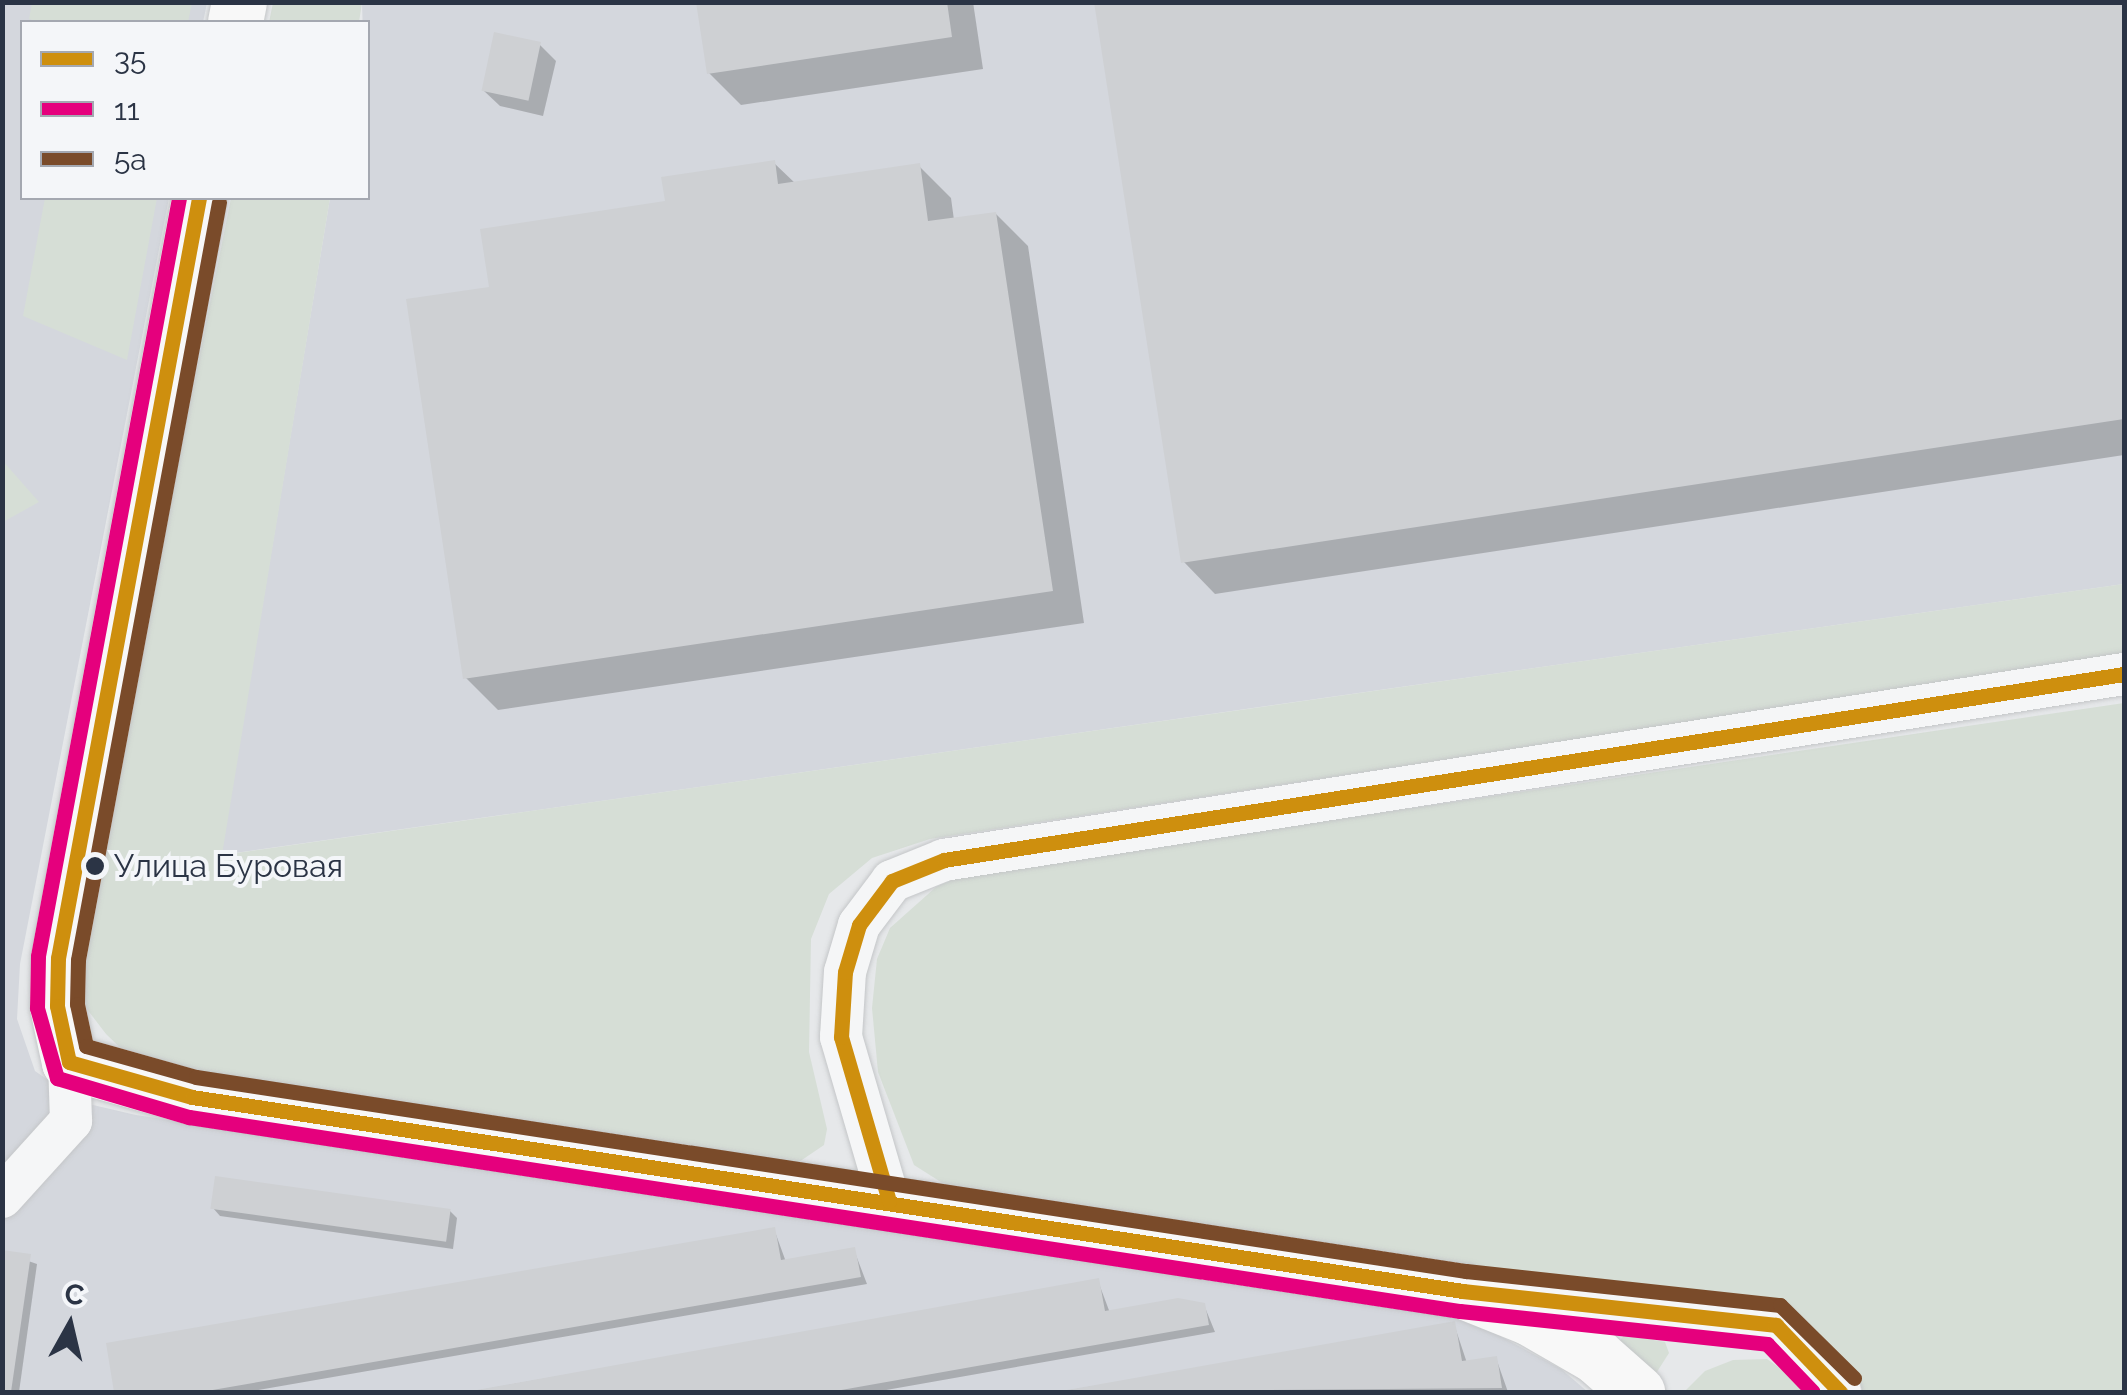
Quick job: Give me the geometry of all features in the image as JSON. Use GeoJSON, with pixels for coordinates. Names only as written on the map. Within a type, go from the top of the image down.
{"type":"FeatureCollection","features":[{"type":"Feature","properties":{"kind":"main road"},"geometry":{"type":"LineString","coordinates":[[199,200],[72,881],[57,1006],[69,1062],[192,1097],[889,1200],[1463,1291],[1530,1318],[1596,1356],[1638,1392]]}},
{"type":"Feature","properties":{"kind":"street"},"geometry":{"type":"LineString","coordinates":[[889,1200],[841,1037],[845,972],[859,925],[892,880],[944,860],[2124,674]]}},
{"type":"Feature","properties":{"kind":"street"},"geometry":{"type":"LineString","coordinates":[[2,1197],[71,1121],[69,1062]]}},
{"type":"Feature","properties":{"kind":"street"},"geometry":{"type":"LineString","coordinates":[[1463,1291],[1776,1324],[1840,1392]]}},
{"type":"Feature","properties":{"kind":"shaded area"},"geometry":{"type":"Polygon","coordinates":[[[3,2],[207,3],[203,20],[20,20],[20,200],[169,200],[20,964],[17,1019],[35,1071],[80,1102],[136,1115],[1450,1309],[1561,1369],[1588,1392],[3,1392],[3,2]]]}},
{"type":"Feature","properties":{"kind":"shaded area"},"geometry":{"type":"Polygon","coordinates":[[[32,2],[192,3],[188,20],[29,19],[32,2]]]}},
{"type":"Feature","properties":{"kind":"shaded area"},"geometry":{"type":"Polygon","coordinates":[[[273,2],[362,3],[359,20],[269,20],[273,2]]]}},
{"type":"Feature","properties":{"kind":"shaded area"},"geometry":{"type":"Polygon","coordinates":[[[362,3],[2124,3],[2124,584],[221,855],[330,200],[370,200],[370,20],[363,20],[362,3]]]}},
{"type":"Feature","properties":{"kind":"shaded area"},"geometry":{"type":"Polygon","coordinates":[[[45,200],[157,200],[127,360],[23,316],[45,200]]]}},
{"type":"Feature","properties":{"kind":"shaded area"},"geometry":{"type":"Polygon","coordinates":[[[231,200],[330,200],[222,855],[2124,584],[2124,655],[930,839],[872,858],[829,894],[811,939],[809,1052],[827,1129],[824,1145],[796,1164],[186,1076],[131,1058],[106,1034],[80,1000],[80,955],[231,200]]]}},
{"type":"Feature","properties":{"kind":"shaded area"},"geometry":{"type":"Polygon","coordinates":[[[2,460],[39,502],[3,522],[2,521],[2,460]]]}},
{"type":"Feature","properties":{"kind":"shaded area"},"geometry":{"type":"Polygon","coordinates":[[[2124,703],[2124,1392],[1855,1392],[1790,1317],[944,1184],[914,1165],[878,1072],[872,1008],[877,959],[890,928],[936,887],[965,874],[2124,703]]]}},
{"type":"Feature","properties":{"kind":"shaded area"},"geometry":{"type":"Polygon","coordinates":[[[1624,1335],[1665,1342],[1669,1353],[1655,1375],[1616,1346],[1624,1335]]]}},
{"type":"Feature","properties":{"kind":"shaded area"},"geometry":{"type":"Polygon","coordinates":[[[1767,1359],[1813,1392],[1684,1392],[1705,1371],[1733,1360],[1767,1359]]]}},
{"type":"Feature","properties":{"kind":"building"},"geometry":{"type":"Polygon","coordinates":[[[696,2],[947,2],[952,37],[707,74],[696,2]]]}},
{"type":"Feature","properties":{"kind":"building"},"geometry":{"type":"Polygon","coordinates":[[[1094,2],[2124,2],[2124,419],[1181,563],[1094,2]]]}},
{"type":"Feature","properties":{"kind":"building"},"geometry":{"type":"Polygon","coordinates":[[[494,32],[541,42],[528,101],[482,91],[494,32]]]}},
{"type":"Feature","properties":{"kind":"building"},"geometry":{"type":"Polygon","coordinates":[[[775,160],[778,184],[920,163],[928,221],[996,212],[1053,591],[463,679],[406,299],[489,287],[480,229],[665,201],[661,177],[775,160]]]}},
{"type":"Feature","properties":{"kind":"building"},"geometry":{"type":"Polygon","coordinates":[[[215,1176],[451,1209],[446,1242],[210,1209],[215,1176]]]}},
{"type":"Feature","properties":{"kind":"building"},"geometry":{"type":"Polygon","coordinates":[[[775,1227],[781,1260],[855,1247],[861,1277],[201,1392],[114,1392],[106,1343],[775,1227]]]}},
{"type":"Feature","properties":{"kind":"building"},"geometry":{"type":"Polygon","coordinates":[[[2,1250],[31,1254],[11,1392],[2,1392],[2,1250]]]}},
{"type":"Feature","properties":{"kind":"building"},"geometry":{"type":"Polygon","coordinates":[[[1099,1278],[1105,1311],[1178,1298],[1205,1303],[1209,1325],[830,1392],[466,1392],[1099,1278]]]}},
{"type":"Feature","properties":{"kind":"building"},"geometry":{"type":"Polygon","coordinates":[[[1455,1321],[1462,1361],[1497,1356],[1502,1388],[1056,1392],[1455,1321]]]}},
{"type":"Feature","properties":{"kind":"transit line","name":"11"},"geometry":{"type":"LineString","coordinates":[[179,200],[38,956],[37,1008],[57,1078],[189,1117],[1460,1311],[1767,1344],[1813,1392]]}},
{"type":"Feature","properties":{"kind":"transit line","name":"35"},"geometry":{"type":"LineString","coordinates":[[199,200],[58,958],[57,1006],[69,1062],[192,1097],[1463,1291],[1776,1325],[1840,1392]]}},
{"type":"Feature","properties":{"kind":"transit line","name":"5а"},"geometry":{"type":"LineString","coordinates":[[219,202],[78,960],[77,1004],[86,1046],[196,1077],[1466,1271],[1780,1305],[1854,1378]]}},
{"type":"Feature","properties":{"kind":"transit line","name":"35"},"geometry":{"type":"LineString","coordinates":[[889,1201],[841,1037],[845,972],[859,925],[892,881],[944,860],[2124,674]]}},
{"type":"Feature","properties":{"kind":"place","name":"Улица Буровая"},"geometry":{"type":"Point","coordinates":[95,866]}}]}
